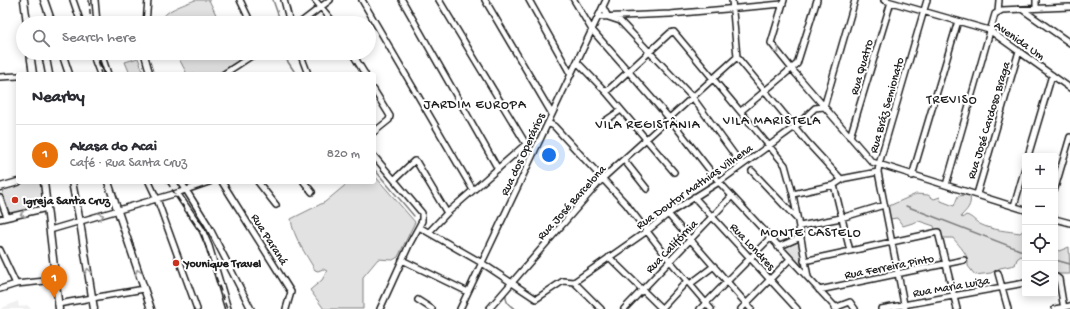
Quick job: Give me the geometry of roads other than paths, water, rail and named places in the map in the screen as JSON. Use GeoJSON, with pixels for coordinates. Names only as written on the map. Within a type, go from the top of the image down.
{"type":"FeatureCollection","features":[{"type":"Feature","properties":{"kind":"main road"},"geometry":{"type":"LineString","coordinates":[[24,0],[26,16]]}},
{"type":"Feature","properties":{"kind":"main road"},"geometry":{"type":"LineString","coordinates":[[44,0],[50,16]]}},
{"type":"Feature","properties":{"kind":"main road"},"geometry":{"type":"LineString","coordinates":[[31,60],[33,72]]}},
{"type":"Feature","properties":{"kind":"main road"},"geometry":{"type":"LineString","coordinates":[[46,60],[49,72]]}},
{"type":"Feature","properties":{"kind":"main road"},"geometry":{"type":"LineString","coordinates":[[64,60],[68,72]]}},
{"type":"Feature","properties":{"kind":"main road"},"geometry":{"type":"LineString","coordinates":[[0,187],[16,183]]}},
{"type":"Feature","properties":{"kind":"main road"},"geometry":{"type":"LineString","coordinates":[[44,184],[59,306]]}},
{"type":"Feature","properties":{"kind":"main road"},"geometry":{"type":"LineString","coordinates":[[72,184],[94,309]]}},
{"type":"Feature","properties":{"kind":"main road"},"geometry":{"type":"LineString","coordinates":[[109,184],[151,309]]}},
{"type":"Feature","properties":{"kind":"street"},"geometry":{"type":"LineString","coordinates":[[72,0],[78,16]]}},
{"type":"Feature","properties":{"kind":"street"},"geometry":{"type":"LineString","coordinates":[[95,0],[96,16]]}},
{"type":"Feature","properties":{"kind":"street"},"geometry":{"type":"LineString","coordinates":[[147,16],[148,0]]}},
{"type":"Feature","properties":{"kind":"street"},"geometry":{"type":"LineString","coordinates":[[240,0],[248,16]]}},
{"type":"Feature","properties":{"kind":"street"},"geometry":{"type":"LineString","coordinates":[[284,0],[288,16]]}},
{"type":"Feature","properties":{"kind":"street"},"geometry":{"type":"LineString","coordinates":[[315,0],[329,16]]}},
{"type":"Feature","properties":{"kind":"street"},"geometry":{"type":"LineString","coordinates":[[309,16],[330,0]]}},
{"type":"Feature","properties":{"kind":"street"},"geometry":{"type":"LineString","coordinates":[[362,0],[371,16]]}},
{"type":"Feature","properties":{"kind":"street"},"geometry":{"type":"LineString","coordinates":[[402,0],[498,169]]}},
{"type":"Feature","properties":{"kind":"street"},"geometry":{"type":"LineString","coordinates":[[440,0],[526,144],[534,153]]}},
{"type":"Feature","properties":{"kind":"street"},"geometry":{"type":"LineString","coordinates":[[485,0],[552,114]]}},
{"type":"Feature","properties":{"kind":"street"},"geometry":{"type":"LineString","coordinates":[[529,0],[571,75]]}},
{"type":"Feature","properties":{"kind":"street"},"geometry":{"type":"LineString","coordinates":[[574,0],[592,30],[670,119],[719,182],[778,247],[835,308],[850,302],[855,309]]}},
{"type":"Feature","properties":{"kind":"street","name":"Rua dos Operários"},"geometry":{"type":"LineString","coordinates":[[460,309],[606,0]]}},
{"type":"Feature","properties":{"kind":"street"},"geometry":{"type":"LineString","coordinates":[[732,0],[737,57],[796,126],[808,143],[843,179]]}},
{"type":"Feature","properties":{"kind":"street"},"geometry":{"type":"LineString","coordinates":[[742,111],[799,61],[817,0]]}},
{"type":"Feature","properties":{"kind":"street"},"geometry":{"type":"LineString","coordinates":[[824,107],[855,0]]}},
{"type":"Feature","properties":{"kind":"street","name":"Avenida Um"},"geometry":{"type":"LineString","coordinates":[[884,0],[989,30],[1070,88]]}},
{"type":"Feature","properties":{"kind":"street","name":"Rua Bráz Semionato"},"geometry":{"type":"LineString","coordinates":[[905,307],[878,172],[879,164],[927,0]]}},
{"type":"Feature","properties":{"kind":"street"},"geometry":{"type":"LineString","coordinates":[[946,185],[989,30],[995,14],[998,12],[999,0]]}},
{"type":"Feature","properties":{"kind":"street"},"geometry":{"type":"LineString","coordinates":[[1036,0],[1036,8]]}},
{"type":"Feature","properties":{"kind":"street"},"geometry":{"type":"LineString","coordinates":[[598,17],[733,8],[783,2],[771,43],[791,69],[870,160],[912,176],[1022,209]]}},
{"type":"Feature","properties":{"kind":"street","name":"Rua Quatro"},"geometry":{"type":"LineString","coordinates":[[850,137],[891,2]]}},
{"type":"Feature","properties":{"kind":"street"},"geometry":{"type":"LineString","coordinates":[[998,12],[1036,8],[1070,7]]}},
{"type":"Feature","properties":{"kind":"street"},"geometry":{"type":"LineString","coordinates":[[603,8],[608,17],[620,20],[651,51],[693,98],[742,165]]}},
{"type":"Feature","properties":{"kind":"street"},"geometry":{"type":"LineString","coordinates":[[1023,10],[1070,43]]}},
{"type":"Feature","properties":{"kind":"street"},"geometry":{"type":"LineString","coordinates":[[912,176],[958,21]]}},
{"type":"Feature","properties":{"kind":"street"},"geometry":{"type":"LineString","coordinates":[[376,24],[473,190]]}},
{"type":"Feature","properties":{"kind":"street"},"geometry":{"type":"LineString","coordinates":[[606,92],[670,33],[674,32],[742,111],[785,164],[793,194],[808,278]]}},
{"type":"Feature","properties":{"kind":"street","name":"Rua José Cardoso Braga"},"geometry":{"type":"LineString","coordinates":[[976,194],[1019,51]]}},
{"type":"Feature","properties":{"kind":"street","name":"Rua José Barcelona"},"geometry":{"type":"LineString","coordinates":[[489,309],[602,179],[647,140],[737,57]]}},
{"type":"Feature","properties":{"kind":"street"},"geometry":{"type":"LineString","coordinates":[[95,60],[99,72]]}},
{"type":"Feature","properties":{"kind":"street"},"geometry":{"type":"LineString","coordinates":[[103,60],[107,72]]}},
{"type":"Feature","properties":{"kind":"street"},"geometry":{"type":"LineString","coordinates":[[146,60],[149,72]]}},
{"type":"Feature","properties":{"kind":"street"},"geometry":{"type":"LineString","coordinates":[[227,72],[245,60]]}},
{"type":"Feature","properties":{"kind":"street"},"geometry":{"type":"LineString","coordinates":[[303,60],[307,72]]}},
{"type":"Feature","properties":{"kind":"street"},"geometry":{"type":"LineString","coordinates":[[356,60],[364,72]]}},
{"type":"Feature","properties":{"kind":"street"},"geometry":{"type":"LineString","coordinates":[[577,62],[606,92],[674,172]]}},
{"type":"Feature","properties":{"kind":"street"},"geometry":{"type":"LineString","coordinates":[[1029,153],[1052,75]]}},
{"type":"Feature","properties":{"kind":"street"},"geometry":{"type":"LineString","coordinates":[[0,77],[16,76]]}},
{"type":"Feature","properties":{"kind":"street"},"geometry":{"type":"LineString","coordinates":[[376,93],[390,116],[389,120],[376,130]]}},
{"type":"Feature","properties":{"kind":"street","name":"Rua Doutor Mathias Vilhena"},"geometry":{"type":"LineString","coordinates":[[574,282],[647,231],[668,214],[719,182],[796,126],[815,108],[824,107]]}},
{"type":"Feature","properties":{"kind":"street"},"geometry":{"type":"LineString","coordinates":[[606,121],[621,110]]}},
{"type":"Feature","properties":{"kind":"street"},"geometry":{"type":"LineString","coordinates":[[548,123],[554,126],[626,204],[670,261],[711,309]]}},
{"type":"Feature","properties":{"kind":"street"},"geometry":{"type":"LineString","coordinates":[[1058,178],[1070,137]]}},
{"type":"Feature","properties":{"kind":"street"},"geometry":{"type":"LineString","coordinates":[[430,231],[447,213],[526,144]]}},
{"type":"Feature","properties":{"kind":"street"},"geometry":{"type":"LineString","coordinates":[[376,158],[422,213],[422,221],[402,260],[380,309]]}},
{"type":"Feature","properties":{"kind":"street"},"geometry":{"type":"LineString","coordinates":[[624,160],[647,189]]}},
{"type":"Feature","properties":{"kind":"street"},"geometry":{"type":"LineString","coordinates":[[395,179],[414,161],[416,161],[447,213]]}},
{"type":"Feature","properties":{"kind":"street"},"geometry":{"type":"LineString","coordinates":[[752,171],[799,224]]}},
{"type":"Feature","properties":{"kind":"street"},"geometry":{"type":"LineString","coordinates":[[793,194],[834,185],[843,179],[878,172]]}},
{"type":"Feature","properties":{"kind":"street"},"geometry":{"type":"LineString","coordinates":[[1014,206],[1022,178]]}},
{"type":"Feature","properties":{"kind":"street"},"geometry":{"type":"LineString","coordinates":[[150,184],[157,199],[197,309]]}},
{"type":"Feature","properties":{"kind":"street"},"geometry":{"type":"LineString","coordinates":[[50,230],[177,193],[183,186],[196,184]]}},
{"type":"Feature","properties":{"kind":"street","name":"Rua Paraná"},"geometry":{"type":"LineString","coordinates":[[223,184],[291,292],[286,309]]}},
{"type":"Feature","properties":{"kind":"street"},"geometry":{"type":"LineString","coordinates":[[260,184],[276,205]]}},
{"type":"Feature","properties":{"kind":"street"},"geometry":{"type":"LineString","coordinates":[[306,184],[312,192]]}},
{"type":"Feature","properties":{"kind":"street"},"geometry":{"type":"LineString","coordinates":[[834,185],[850,251]]}},
{"type":"Feature","properties":{"kind":"street"},"geometry":{"type":"LineString","coordinates":[[183,186],[208,225],[251,309]]}},
{"type":"Feature","properties":{"kind":"street"},"geometry":{"type":"LineString","coordinates":[[177,193],[202,230],[209,246],[228,309]]}},
{"type":"Feature","properties":{"kind":"street","name":"Rua Califórnia"},"geometry":{"type":"LineString","coordinates":[[624,309],[732,196]]}},
{"type":"Feature","properties":{"kind":"street","name":"Rua Londres"},"geometry":{"type":"LineString","coordinates":[[694,197],[797,309]]}},
{"type":"Feature","properties":{"kind":"street"},"geometry":{"type":"LineString","coordinates":[[0,198],[7,217]]}},
{"type":"Feature","properties":{"kind":"street"},"geometry":{"type":"LineString","coordinates":[[799,224],[841,218],[884,206]]}},
{"type":"Feature","properties":{"kind":"street"},"geometry":{"type":"LineString","coordinates":[[0,219],[47,208]]}},
{"type":"Feature","properties":{"kind":"street"},"geometry":{"type":"LineString","coordinates":[[668,214],[751,309]]}},
{"type":"Feature","properties":{"kind":"street"},"geometry":{"type":"LineString","coordinates":[[1058,220],[1070,223]]}},
{"type":"Feature","properties":{"kind":"street"},"geometry":{"type":"LineString","coordinates":[[419,227],[430,231],[536,299],[563,280],[574,282],[601,309]]}},
{"type":"Feature","properties":{"kind":"street"},"geometry":{"type":"LineString","coordinates":[[804,261],[937,232],[939,233],[957,309]]}},
{"type":"Feature","properties":{"kind":"street"},"geometry":{"type":"LineString","coordinates":[[778,247],[801,237]]}},
{"type":"Feature","properties":{"kind":"street"},"geometry":{"type":"LineString","coordinates":[[700,309],[770,238]]}},
{"type":"Feature","properties":{"kind":"street"},"geometry":{"type":"LineString","coordinates":[[0,250],[16,284]]}},
{"type":"Feature","properties":{"kind":"street"},"geometry":{"type":"LineString","coordinates":[[609,257],[662,309],[689,283],[714,266]]}},
{"type":"Feature","properties":{"kind":"street"},"geometry":{"type":"LineString","coordinates":[[741,309],[790,259]]}},
{"type":"Feature","properties":{"kind":"street"},"geometry":{"type":"LineString","coordinates":[[402,260],[468,292]]}},
{"type":"Feature","properties":{"kind":"street","name":"Rua Ferreira Pinto"},"geometry":{"type":"LineString","coordinates":[[819,290],[964,260]]}},
{"type":"Feature","properties":{"kind":"street"},"geometry":{"type":"LineString","coordinates":[[998,273],[1008,309]]}},
{"type":"Feature","properties":{"kind":"street"},"geometry":{"type":"LineString","coordinates":[[0,290],[16,284],[55,280]]}},
{"type":"Feature","properties":{"kind":"street"},"geometry":{"type":"LineString","coordinates":[[1058,282],[1064,308]]}},
{"type":"Feature","properties":{"kind":"street","name":"Rua Maria Luiza"},"geometry":{"type":"LineString","coordinates":[[881,309],[905,307],[1022,284]]}},
{"type":"Feature","properties":{"kind":"street"},"geometry":{"type":"LineString","coordinates":[[59,306],[92,298],[144,289]]}},
{"type":"Feature","properties":{"kind":"street"},"geometry":{"type":"LineString","coordinates":[[418,300],[432,309]]}},
{"type":"Feature","properties":{"kind":"street"},"geometry":{"type":"LineString","coordinates":[[1055,309],[1070,306]]}},
{"type":"Feature","properties":{"kind":"waterway"},"geometry":{"type":"LineString","coordinates":[[273,0],[279,16]]}},
{"type":"Feature","properties":{"kind":"waterway"},"geometry":{"type":"LineString","coordinates":[[287,60],[295,72]]}},
{"type":"Feature","properties":{"kind":"waterway"},"geometry":{"type":"LineString","coordinates":[[376,171],[414,216]]}},
{"type":"Feature","properties":{"kind":"waterway"},"geometry":{"type":"LineString","coordinates":[[906,206],[1022,251]]}},
{"type":"Feature","properties":{"kind":"waterway"},"geometry":{"type":"LineString","coordinates":[[1058,261],[1070,264]]}},
{"type":"Feature","properties":{"kind":"waterway"},"geometry":{"type":"LineString","coordinates":[[506,291],[507,302],[515,309]]}},
{"type":"Feature","properties":{"kind":"railway"},"geometry":{"type":"LineString","coordinates":[[89,0],[90,16]]}},
{"type":"Feature","properties":{"kind":"railway"},"geometry":{"type":"LineString","coordinates":[[97,60],[100,72]]}},
{"type":"Feature","properties":{"kind":"railway"},"geometry":{"type":"LineString","coordinates":[[168,184],[201,233],[227,309]]}},
{"type":"Feature","properties":{"kind":"place","name":"Igreja Santa Cruz"},"geometry":{"type":"Point","coordinates":[15,200]}},
{"type":"Feature","properties":{"kind":"place","name":"Younique Travel"},"geometry":{"type":"Point","coordinates":[176,263]}},
{"type":"Feature","properties":{"kind":"place","name":"Akasa do Acai"},"geometry":{"type":"Point","coordinates":[54,298]}},
{"type":"Feature","properties":{"kind":"district","name":"TREVISO"},"geometry":{"type":"Point","coordinates":[952,98]}},
{"type":"Feature","properties":{"kind":"district","name":"JARDIM EUROPA"},"geometry":{"type":"Point","coordinates":[475,103]}},
{"type":"Feature","properties":{"kind":"district","name":"VILA MARISTELA"},"geometry":{"type":"Point","coordinates":[772,119]}},
{"type":"Feature","properties":{"kind":"district","name":"VILA REGISTÂNIA"},"geometry":{"type":"Point","coordinates":[648,123]}},
{"type":"Feature","properties":{"kind":"district","name":"MONTE CASTELO"},"geometry":{"type":"Point","coordinates":[811,231]}}]}
